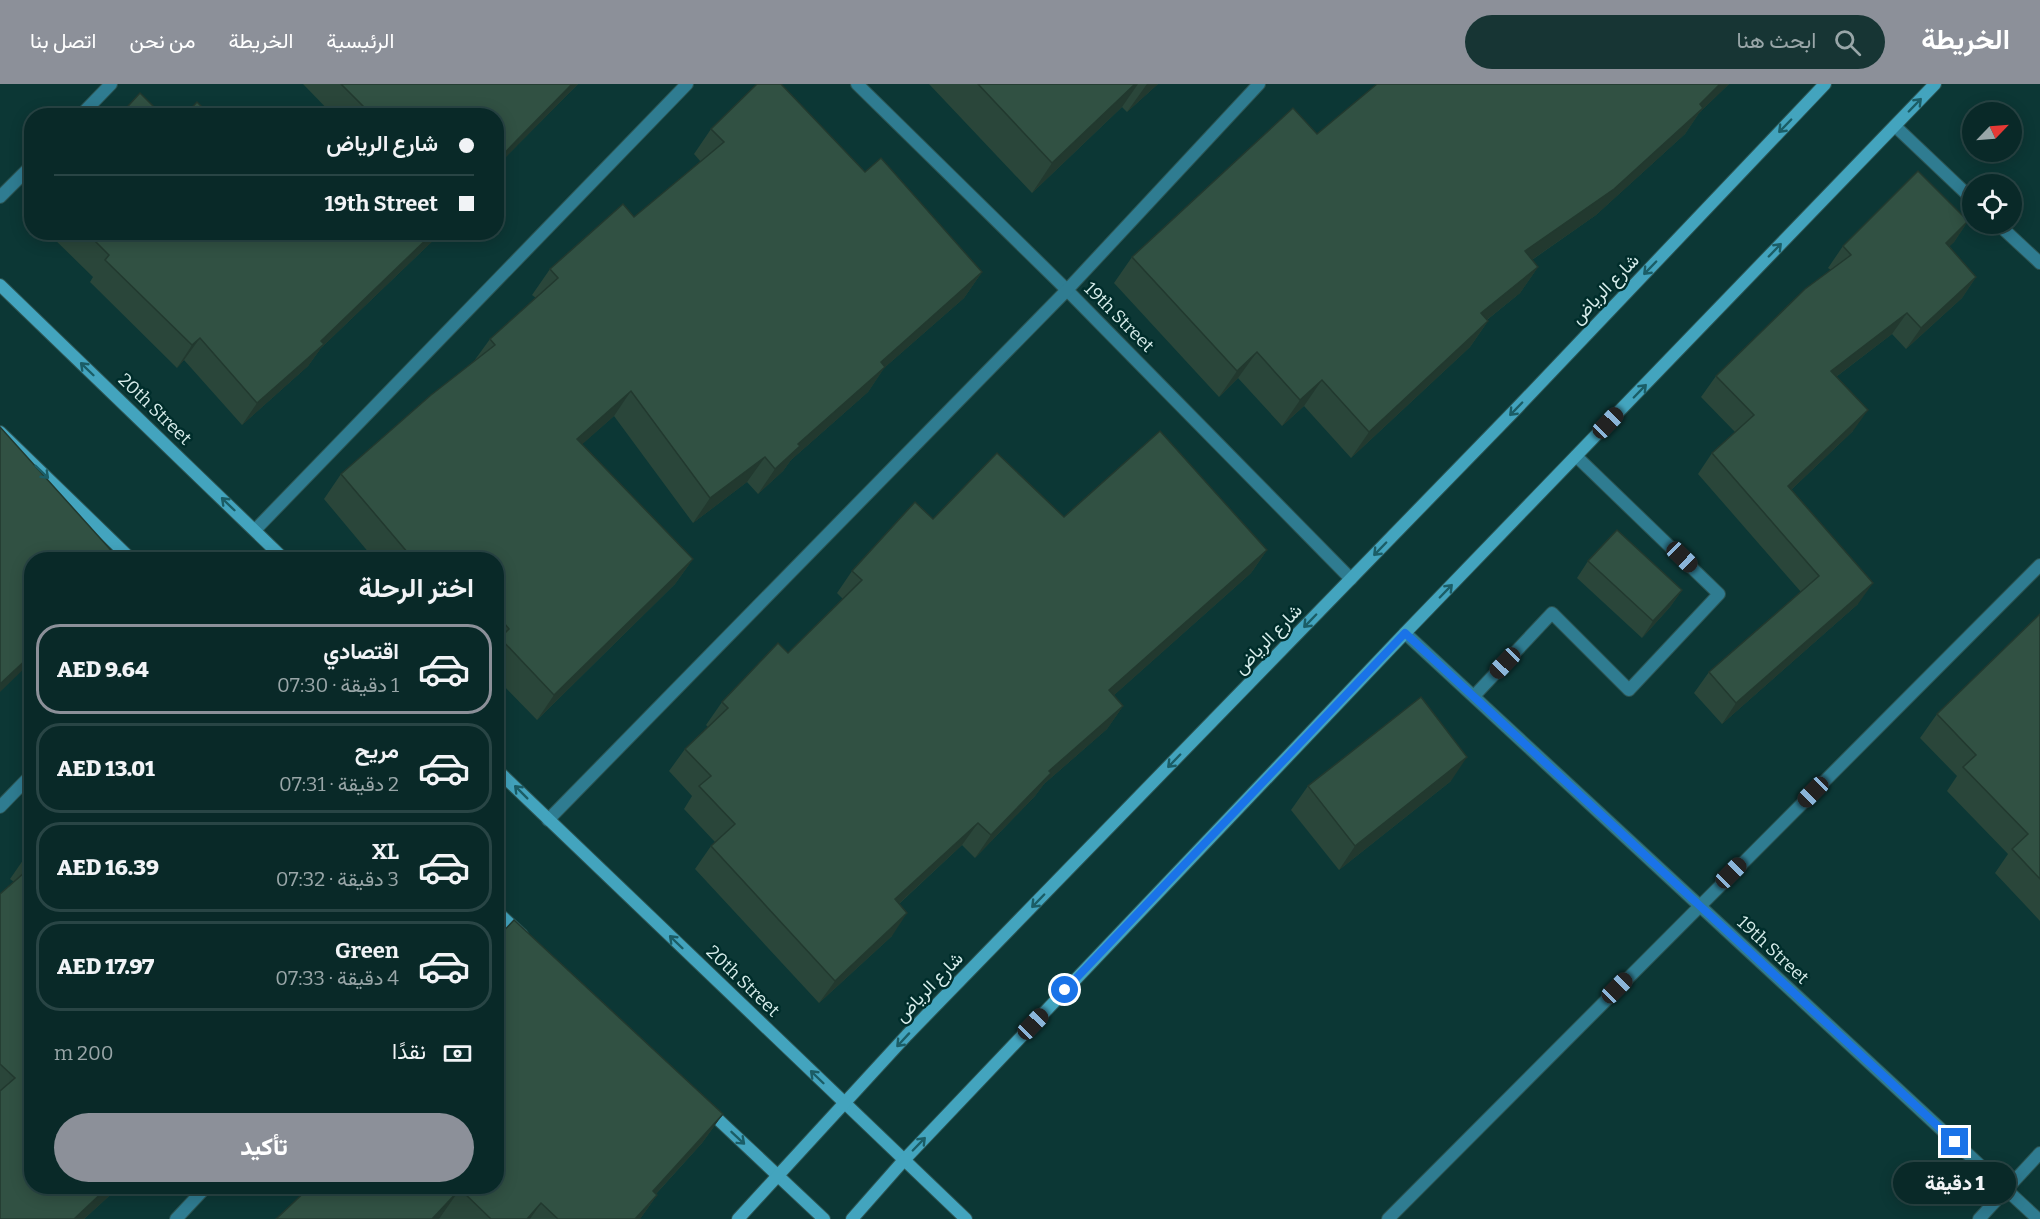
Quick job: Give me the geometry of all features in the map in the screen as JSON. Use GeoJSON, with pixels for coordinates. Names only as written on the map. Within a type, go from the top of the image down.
{"type":"FeatureCollection","features":[{"type":"Feature","properties":{"kind":"main road","name":"شارع الرياض"},"geometry":{"type":"LineString","coordinates":[[738,1219],[907,1035],[1351,579],[1825,84]]}},
{"type":"Feature","properties":{"kind":"main road"},"geometry":{"type":"LineString","coordinates":[[852,1219],[904,1160],[1405,633],[1935,84]]}},
{"type":"Feature","properties":{"kind":"main road","name":"20th Street"},"geometry":{"type":"LineString","coordinates":[[0,285],[277,552]]}},
{"type":"Feature","properties":{"kind":"main road"},"geometry":{"type":"LineString","coordinates":[[0,432],[124,552]]}},
{"type":"Feature","properties":{"kind":"main road","name":"20th Street"},"geometry":{"type":"LineString","coordinates":[[504,777],[966,1219]]}},
{"type":"Feature","properties":{"kind":"main road"},"geometry":{"type":"LineString","coordinates":[[504,919],[531,944]]}},
{"type":"Feature","properties":{"kind":"main road"},"geometry":{"type":"LineString","coordinates":[[693,1096],[824,1219]]}},
{"type":"Feature","properties":{"kind":"street"},"geometry":{"type":"LineString","coordinates":[[88,108],[111,84]]}},
{"type":"Feature","properties":{"kind":"street"},"geometry":{"type":"LineString","coordinates":[[255,530],[687,84]]}},
{"type":"Feature","properties":{"kind":"street","name":"19th Street"},"geometry":{"type":"LineString","coordinates":[[857,84],[1066,290],[1351,579]]}},
{"type":"Feature","properties":{"kind":"street"},"geometry":{"type":"LineString","coordinates":[[549,820],[1066,290],[1259,84]]}},
{"type":"Feature","properties":{"kind":"street"},"geometry":{"type":"LineString","coordinates":[[1895,126],[1962,190]]}},
{"type":"Feature","properties":{"kind":"street"},"geometry":{"type":"LineString","coordinates":[[0,197],[24,173]]}},
{"type":"Feature","properties":{"kind":"street"},"geometry":{"type":"LineString","coordinates":[[2009,234],[2040,263]]}},
{"type":"Feature","properties":{"kind":"street"},"geometry":{"type":"LineString","coordinates":[[1474,696],[1552,613],[1629,690],[1719,594],[1576,456]]}},
{"type":"Feature","properties":{"kind":"street"},"geometry":{"type":"LineString","coordinates":[[1388,1219],[2040,565]]}},
{"type":"Feature","properties":{"kind":"street","name":"19th Street"},"geometry":{"type":"LineString","coordinates":[[1405,633],[2038,1219]]}},
{"type":"Feature","properties":{"kind":"street"},"geometry":{"type":"LineString","coordinates":[[0,807],[24,782]]}},
{"type":"Feature","properties":{"kind":"street"},"geometry":{"type":"LineString","coordinates":[[1979,1219],[2040,1153]]}},
{"type":"Feature","properties":{"kind":"street"},"geometry":{"type":"LineString","coordinates":[[176,1219],[199,1194]]}},
{"type":"Feature","properties":{"kind":"building"},"geometry":{"type":"Polygon","coordinates":[[[341,84],[572,84],[504,154],[504,108],[361,108],[363,106],[341,84]]]}},
{"type":"Feature","properties":{"kind":"building"},"geometry":{"type":"Polygon","coordinates":[[[757,84],[781,84],[865,172],[881,158],[982,272],[881,362],[885,367],[798,444],[800,446],[775,469],[765,457],[710,498],[631,391],[577,439],[693,559],[554,695],[504,642],[504,634],[509,629],[504,623],[504,552],[407,552],[341,474],[431,395],[495,345],[490,339],[558,278],[550,269],[623,204],[634,217],[724,142],[711,129],[757,84]]]}},
{"type":"Feature","properties":{"kind":"building"},"geometry":{"type":"Polygon","coordinates":[[[978,84],[1135,84],[1052,163],[978,84]]]}},
{"type":"Feature","properties":{"kind":"building"},"geometry":{"type":"Polygon","coordinates":[[[1377,84],[1720,84],[1700,104],[1703,108],[1614,189],[1525,251],[1538,267],[1481,313],[1488,321],[1369,432],[1322,380],[1300,400],[1257,352],[1237,371],[1132,257],[1293,108],[1317,134],[1377,84]]]}},
{"type":"Feature","properties":{"kind":"building"},"geometry":{"type":"Polygon","coordinates":[[[140,93],[155,108],[126,108],[140,93]]]}},
{"type":"Feature","properties":{"kind":"building"},"geometry":{"type":"Polygon","coordinates":[[[197,102],[203,108],[191,108],[197,102]]]}},
{"type":"Feature","properties":{"kind":"building"},"geometry":{"type":"Polygon","coordinates":[[[1918,171],[1962,215],[1962,227],[1946,243],[1976,277],[1921,328],[1907,313],[1831,371],[1868,410],[1788,486],[1873,583],[1736,703],[1709,672],[1819,576],[1712,453],[1754,415],[1716,376],[1805,289],[1851,255],[1843,246],[1918,171]]]}},
{"type":"Feature","properties":{"kind":"building"},"geometry":{"type":"Polygon","coordinates":[[[94,240],[426,240],[321,341],[324,344],[257,403],[200,338],[192,345],[105,260],[109,255],[94,240]]]}},
{"type":"Feature","properties":{"kind":"building"},"geometry":{"type":"Polygon","coordinates":[[[0,427],[113,552],[24,552],[24,662],[0,684],[0,427]]]}},
{"type":"Feature","properties":{"kind":"building"},"geometry":{"type":"Polygon","coordinates":[[[1160,431],[1267,550],[1109,690],[1123,706],[1049,771],[1051,773],[991,835],[978,823],[895,899],[907,913],[835,981],[711,846],[735,824],[699,786],[711,776],[685,749],[728,708],[722,702],[778,643],[788,653],[862,580],[852,571],[915,502],[933,519],[997,453],[1064,517],[1160,431]]]}},
{"type":"Feature","properties":{"kind":"building"},"geometry":{"type":"Polygon","coordinates":[[[1617,530],[1682,590],[1653,621],[1588,561],[1617,530]]]}},
{"type":"Feature","properties":{"kind":"building"},"geometry":{"type":"Polygon","coordinates":[[[2040,614],[2040,879],[2012,849],[2028,834],[1963,767],[1976,755],[1937,714],[2040,614]]]}},
{"type":"Feature","properties":{"kind":"building"},"geometry":{"type":"Polygon","coordinates":[[[1421,697],[1467,757],[1355,846],[1308,786],[1421,697]]]}},
{"type":"Feature","properties":{"kind":"building"},"geometry":{"type":"Polygon","coordinates":[[[24,873],[24,1194],[101,1194],[74,1219],[0,1219],[0,1091],[15,1078],[0,1064],[0,894],[24,873]]]}},
{"type":"Feature","properties":{"kind":"building"},"geometry":{"type":"Polygon","coordinates":[[[514,920],[723,1114],[653,1191],[657,1195],[635,1219],[558,1219],[541,1203],[527,1219],[491,1219],[465,1194],[504,1194],[504,931],[514,920]]]}},
{"type":"Feature","properties":{"kind":"building"},"geometry":{"type":"Polygon","coordinates":[[[303,1194],[455,1194],[432,1219],[276,1219],[303,1194]]]}},
{"type":"Feature","properties":{"kind":"route"},"geometry":{"type":"LineString","coordinates":[[1065,990],[1405,633],[1955,1142]]}}]}
